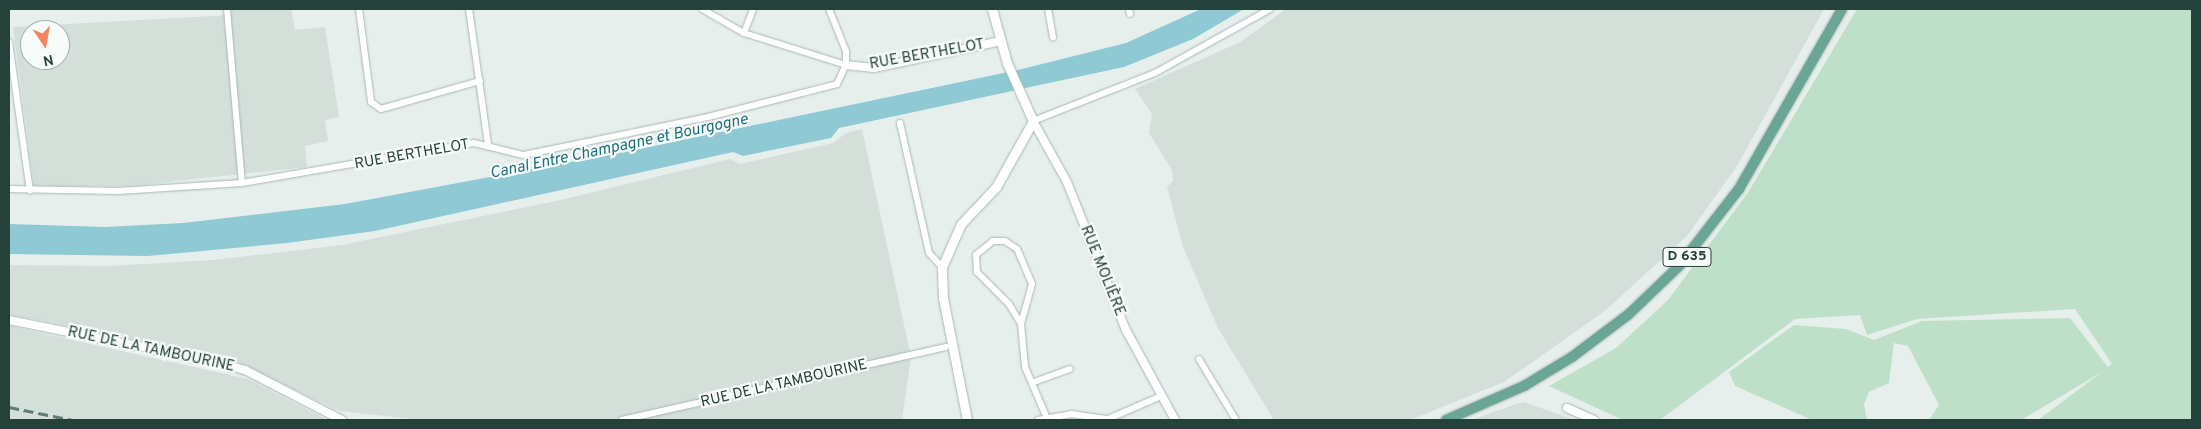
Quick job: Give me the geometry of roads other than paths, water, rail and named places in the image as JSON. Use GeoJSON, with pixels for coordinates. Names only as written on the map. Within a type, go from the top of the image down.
{"type":"FeatureCollection","features":[{"type":"Feature","properties":{"kind":"main road"},"geometry":{"type":"LineString","coordinates":[[967,420],[943,298],[942,268],[961,224],[996,187],[1033,121],[1008,63],[992,9]]}},
{"type":"Feature","properties":{"kind":"main road","name":"D 635"},"geometry":{"type":"LineString","coordinates":[[1446,420],[1524,386],[1572,357],[1629,314],[1679,266],[1739,189],[1842,9]]}},
{"type":"Feature","properties":{"kind":"street"},"geometry":{"type":"LineString","coordinates":[[228,9],[242,183]]}},
{"type":"Feature","properties":{"kind":"street"},"geometry":{"type":"LineString","coordinates":[[358,9],[371,102],[381,109],[480,81]]}},
{"type":"Feature","properties":{"kind":"street"},"geometry":{"type":"LineString","coordinates":[[469,9],[488,144]]}},
{"type":"Feature","properties":{"kind":"street"},"geometry":{"type":"LineString","coordinates":[[702,9],[744,33],[846,65]]}},
{"type":"Feature","properties":{"kind":"street"},"geometry":{"type":"LineString","coordinates":[[744,33],[753,9]]}},
{"type":"Feature","properties":{"kind":"street"},"geometry":{"type":"LineString","coordinates":[[829,9],[846,65]]}},
{"type":"Feature","properties":{"kind":"street"},"geometry":{"type":"LineString","coordinates":[[1048,9],[1053,38]]}},
{"type":"Feature","properties":{"kind":"street"},"geometry":{"type":"LineString","coordinates":[[1033,121],[1155,73],[1270,9]]}},
{"type":"Feature","properties":{"kind":"street"},"geometry":{"type":"LineString","coordinates":[[9,42],[30,191]]}},
{"type":"Feature","properties":{"kind":"street","name":"RUE BERTHELOT"},"geometry":{"type":"LineString","coordinates":[[9,189],[30,191],[119,191],[242,183],[488,144],[523,155],[831,89],[846,65],[874,68],[1001,42]]}},
{"type":"Feature","properties":{"kind":"street","name":"RUE MOLIÈRE"},"geometry":{"type":"LineString","coordinates":[[1033,121],[1067,182],[1126,330],[1159,397],[1175,420]]}},
{"type":"Feature","properties":{"kind":"street"},"geometry":{"type":"LineString","coordinates":[[900,122],[929,253],[942,268]]}},
{"type":"Feature","properties":{"kind":"street"},"geometry":{"type":"LineString","coordinates":[[1021,324],[1009,304],[977,272],[976,255],[993,241],[1005,241],[1017,249],[1032,284],[1021,324],[1021,352],[1046,416]]}},
{"type":"Feature","properties":{"kind":"street","name":"RUE DE LA TAMBOURINE"},"geometry":{"type":"LineString","coordinates":[[9,320],[227,365],[342,420]]}},
{"type":"Feature","properties":{"kind":"street","name":"RUE DE LA TAMBOURINE"},"geometry":{"type":"LineString","coordinates":[[622,420],[946,347]]}},
{"type":"Feature","properties":{"kind":"street"},"geometry":{"type":"LineString","coordinates":[[1200,359],[1236,420]]}},
{"type":"Feature","properties":{"kind":"street"},"geometry":{"type":"LineString","coordinates":[[1034,382],[1070,369]]}},
{"type":"Feature","properties":{"kind":"street"},"geometry":{"type":"LineString","coordinates":[[1038,420],[1046,416],[1108,419],[1159,397]]}},
{"type":"Feature","properties":{"kind":"street"},"geometry":{"type":"LineString","coordinates":[[1567,408],[1594,420]]}},
{"type":"Feature","properties":{"kind":"water"},"geometry":{"type":"Polygon","coordinates":[[[1201,9],[1244,9],[1193,39],[1124,67],[839,128],[831,138],[743,156],[733,152],[375,231],[287,243],[148,256],[9,254],[9,224],[105,227],[183,223],[345,204],[630,151],[1018,70],[1126,43],[1201,9]]]}},
{"type":"Feature","properties":{"kind":"railway"},"geometry":{"type":"LineString","coordinates":[[9,407],[73,420]]}},
{"type":"Feature","properties":{"kind":"water label","name":"Canal Entre Champagne et Bourgogne"},"geometry":{"type":"Point","coordinates":[619,147]}}]}
